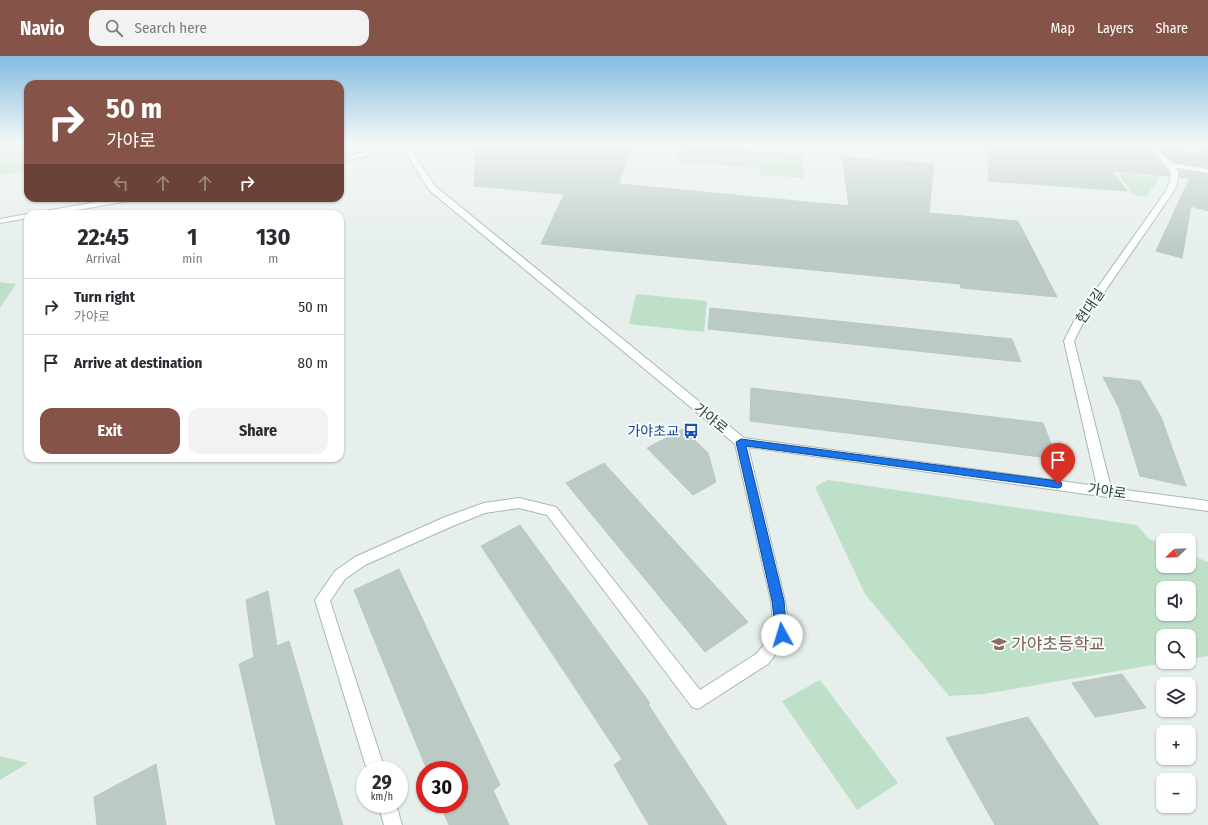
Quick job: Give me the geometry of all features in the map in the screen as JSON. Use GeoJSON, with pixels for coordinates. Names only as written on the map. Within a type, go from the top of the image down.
{"type":"FeatureCollection","features":[{"type":"Feature","properties":{"kind":"street","name":"가야로"},"geometry":{"type":"LineString","coordinates":[[427,180],[432,188],[741,442],[1208,506]]}},
{"type":"Feature","properties":{"kind":"street","name":"현대길"},"geometry":{"type":"LineString","coordinates":[[1105,491],[1069,341],[1078,323],[1170,191],[1174,180]]}},
{"type":"Feature","properties":{"kind":"street"},"geometry":{"type":"LineString","coordinates":[[63,210],[110,202]]}},
{"type":"Feature","properties":{"kind":"street"},"geometry":{"type":"LineString","coordinates":[[0,220],[24,217]]}},
{"type":"Feature","properties":{"kind":"street"},"geometry":{"type":"LineString","coordinates":[[373,761],[322,600],[340,574],[360,561],[450,521],[484,508],[519,503],[552,511],[698,701],[762,659],[782,635],[778,601],[741,442]]}},
{"type":"Feature","properties":{"kind":"street"},"geometry":{"type":"LineString","coordinates":[[390,813],[393,825]]}},
{"type":"Feature","properties":{"kind":"green space"},"geometry":{"type":"Polygon","coordinates":[[[1123,180],[1158,180],[1146,197],[1133,195],[1123,180]]]}},
{"type":"Feature","properties":{"kind":"green space"},"geometry":{"type":"Polygon","coordinates":[[[0,282],[16,284],[0,308],[0,282]]]}},
{"type":"Feature","properties":{"kind":"green space"},"geometry":{"type":"Polygon","coordinates":[[[636,294],[707,301],[704,332],[629,324],[636,294]]]}},
{"type":"Feature","properties":{"kind":"green space"},"geometry":{"type":"Polygon","coordinates":[[[828,480],[1137,525],[1149,539],[1156,542],[1156,573],[1196,573],[1196,557],[1208,562],[1208,656],[1196,658],[1196,629],[1156,629],[1156,664],[984,694],[949,696],[865,594],[815,487],[828,480]]]}},
{"type":"Feature","properties":{"kind":"green space"},"geometry":{"type":"Polygon","coordinates":[[[820,680],[898,783],[857,810],[782,701],[820,680]]]}},
{"type":"Feature","properties":{"kind":"green space"},"geometry":{"type":"Polygon","coordinates":[[[0,756],[28,763],[0,780],[0,756]]]}},
{"type":"Feature","properties":{"kind":"building"},"geometry":{"type":"Polygon","coordinates":[[[474,180],[620,180],[619,184],[849,206],[845,180],[932,180],[929,213],[1018,221],[1057,297],[961,288],[960,284],[541,244],[564,194],[474,186],[474,180]]]}},
{"type":"Feature","properties":{"kind":"building"},"geometry":{"type":"Polygon","coordinates":[[[1119,180],[1127,191],[988,181],[1119,180]]]}},
{"type":"Feature","properties":{"kind":"building"},"geometry":{"type":"Polygon","coordinates":[[[1189,180],[1208,180],[1208,211],[1191,206],[1182,258],[1156,251],[1189,180]]]}},
{"type":"Feature","properties":{"kind":"building"},"geometry":{"type":"Polygon","coordinates":[[[710,308],[1012,339],[1021,362],[708,329],[710,308]]]}},
{"type":"Feature","properties":{"kind":"building"},"geometry":{"type":"Polygon","coordinates":[[[1103,377],[1140,381],[1161,417],[1186,486],[1140,476],[1119,408],[1103,377]]]}},
{"type":"Feature","properties":{"kind":"building"},"geometry":{"type":"Polygon","coordinates":[[[751,388],[1043,423],[1057,459],[750,421],[751,388]]]}},
{"type":"Feature","properties":{"kind":"building"},"geometry":{"type":"Polygon","coordinates":[[[683,429],[708,453],[716,482],[693,495],[647,448],[683,429]]]}},
{"type":"Feature","properties":{"kind":"building"},"geometry":{"type":"Polygon","coordinates":[[[604,463],[748,622],[705,652],[566,483],[604,463]]]}},
{"type":"Feature","properties":{"kind":"building"},"geometry":{"type":"Polygon","coordinates":[[[520,525],[650,703],[648,704],[727,825],[649,825],[614,765],[622,759],[481,546],[520,525]]]}},
{"type":"Feature","properties":{"kind":"building"},"geometry":{"type":"Polygon","coordinates":[[[399,569],[500,785],[493,790],[509,825],[449,825],[444,813],[468,813],[468,761],[423,761],[354,590],[399,569]]]}},
{"type":"Feature","properties":{"kind":"building"},"geometry":{"type":"Polygon","coordinates":[[[268,591],[277,646],[289,641],[343,825],[276,825],[239,664],[254,657],[246,600],[268,591]]]}},
{"type":"Feature","properties":{"kind":"building"},"geometry":{"type":"Polygon","coordinates":[[[1122,674],[1146,708],[1095,717],[1072,683],[1122,674]]]}},
{"type":"Feature","properties":{"kind":"building"},"geometry":{"type":"Polygon","coordinates":[[[1028,717],[1099,825],[995,825],[946,738],[1028,717]]]}},
{"type":"Feature","properties":{"kind":"building"},"geometry":{"type":"Polygon","coordinates":[[[156,764],[166,825],[97,825],[94,797],[156,764]]]}},
{"type":"Feature","properties":{"kind":"place","name":"가야초교"},"geometry":{"type":"Point","coordinates":[691,431]}},
{"type":"Feature","properties":{"kind":"place","name":"가야초등학교"},"geometry":{"type":"Point","coordinates":[999,644]}},
{"type":"Feature","properties":{"kind":"route"},"geometry":{"type":"LineString","coordinates":[[782,635],[778,601],[748,478],[741,442],[1058,484]]}}]}
